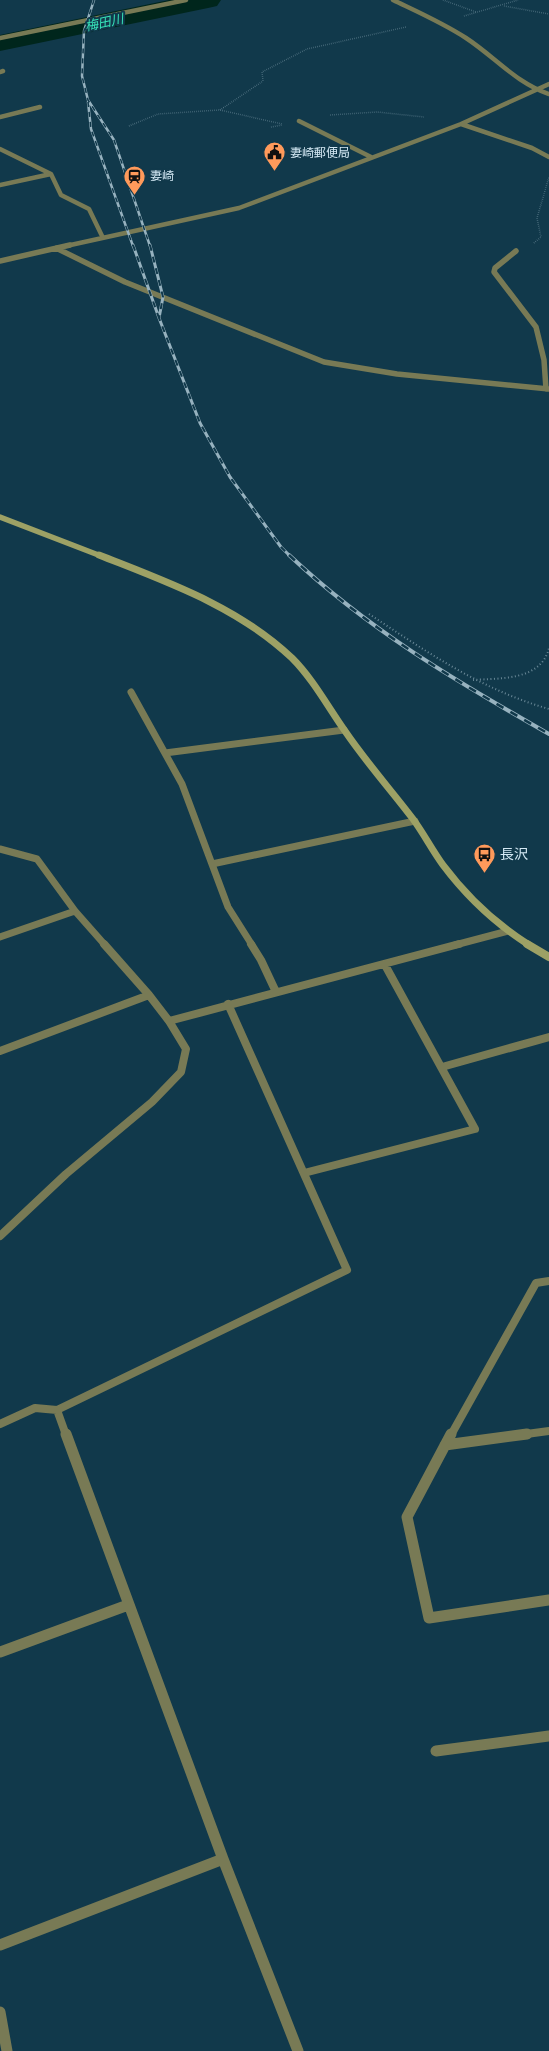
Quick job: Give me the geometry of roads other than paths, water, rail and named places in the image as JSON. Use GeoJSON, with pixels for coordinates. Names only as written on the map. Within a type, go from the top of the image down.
{"type":"FeatureCollection","features":[{"type":"Feature","properties":{"kind":"street"},"geometry":{"type":"LineString","coordinates":[[0,38],[186,0]]}},
{"type":"Feature","properties":{"kind":"street"},"geometry":{"type":"LineString","coordinates":[[393,0],[437,21],[475,44],[507,72],[535,90],[549,94]]}},
{"type":"Feature","properties":{"kind":"street"},"geometry":{"type":"LineString","coordinates":[[0,261],[239,208],[461,124],[549,84]]}},
{"type":"Feature","properties":{"kind":"street"},"geometry":{"type":"LineString","coordinates":[[0,117],[40,107]]}},
{"type":"Feature","properties":{"kind":"street"},"geometry":{"type":"LineString","coordinates":[[299,121],[371,157]]}},
{"type":"Feature","properties":{"kind":"street"},"geometry":{"type":"LineString","coordinates":[[461,124],[532,148],[549,157]]}},
{"type":"Feature","properties":{"kind":"street"},"geometry":{"type":"LineString","coordinates":[[0,149],[51,174],[58,194],[65,200],[89,209],[103,238]]}},
{"type":"Feature","properties":{"kind":"street"},"geometry":{"type":"LineString","coordinates":[[0,185],[51,174]]}},
{"type":"Feature","properties":{"kind":"street"},"geometry":{"type":"LineString","coordinates":[[56,248],[131,284],[324,362],[397,374],[547,389],[544,360],[536,327],[494,272],[495,268],[516,251]]}},
{"type":"Feature","properties":{"kind":"street"},"geometry":{"type":"LineString","coordinates":[[0,516],[146,573],[211,601],[240,616],[292,659],[318,690],[344,730],[415,821],[442,864],[474,902],[508,931],[549,957]]}},
{"type":"Feature","properties":{"kind":"street"},"geometry":{"type":"LineString","coordinates":[[132,692],[182,784],[228,907],[261,960],[276,992]]}},
{"type":"Feature","properties":{"kind":"street"},"geometry":{"type":"LineString","coordinates":[[165,753],[344,730]]}},
{"type":"Feature","properties":{"kind":"street"},"geometry":{"type":"LineString","coordinates":[[212,864],[415,821]]}},
{"type":"Feature","properties":{"kind":"street"},"geometry":{"type":"LineString","coordinates":[[0,849],[37,859],[75,911],[149,995],[169,1021],[186,1049],[181,1072],[152,1102],[66,1174],[1,1234]]}},
{"type":"Feature","properties":{"kind":"street"},"geometry":{"type":"LineString","coordinates":[[0,937],[75,911]]}},
{"type":"Feature","properties":{"kind":"street"},"geometry":{"type":"LineString","coordinates":[[169,1021],[228,1004],[385,965],[508,931]]}},
{"type":"Feature","properties":{"kind":"street"},"geometry":{"type":"LineString","coordinates":[[304,1173],[475,1129],[385,965]]}},
{"type":"Feature","properties":{"kind":"street"},"geometry":{"type":"LineString","coordinates":[[0,1051],[149,995]]}},
{"type":"Feature","properties":{"kind":"street"},"geometry":{"type":"LineString","coordinates":[[0,1424],[35,1408],[57,1410],[346,1270],[228,1004]]}},
{"type":"Feature","properties":{"kind":"street"},"geometry":{"type":"LineString","coordinates":[[442,1067],[549,1037]]}},
{"type":"Feature","properties":{"kind":"street"},"geometry":{"type":"LineString","coordinates":[[549,1281],[536,1283],[445,1445],[407,1517],[429,1618],[549,1600]]}},
{"type":"Feature","properties":{"kind":"street"},"geometry":{"type":"LineString","coordinates":[[57,1410],[223,1859],[298,2051]]}},
{"type":"Feature","properties":{"kind":"street"},"geometry":{"type":"LineString","coordinates":[[445,1445],[549,1431]]}},
{"type":"Feature","properties":{"kind":"street"},"geometry":{"type":"LineString","coordinates":[[0,1652],[128,1605]]}},
{"type":"Feature","properties":{"kind":"street"},"geometry":{"type":"LineString","coordinates":[[436,1751],[549,1736]]}},
{"type":"Feature","properties":{"kind":"street"},"geometry":{"type":"LineString","coordinates":[[0,1945],[223,1859]]}},
{"type":"Feature","properties":{"kind":"street"},"geometry":{"type":"LineString","coordinates":[[0,2012],[7,2051]]}},
{"type":"Feature","properties":{"kind":"waterway","name":"梅田川"},"geometry":{"type":"LineString","coordinates":[[0,43],[208,0]]}},
{"type":"Feature","properties":{"kind":"railway"},"geometry":{"type":"LineString","coordinates":[[94,0],[84,31],[82,76],[88,100],[114,140],[150,246]]}},
{"type":"Feature","properties":{"kind":"railway"},"geometry":{"type":"LineString","coordinates":[[88,102],[91,129],[133,246]]}},
{"type":"Feature","properties":{"kind":"railway"},"geometry":{"type":"LineString","coordinates":[[133,245],[159,318]]}},
{"type":"Feature","properties":{"kind":"railway"},"geometry":{"type":"LineString","coordinates":[[150,245],[163,297],[159,318]]}},
{"type":"Feature","properties":{"kind":"railway"},"geometry":{"type":"LineString","coordinates":[[159,318],[200,423],[230,477],[281,547],[289,555]]}},
{"type":"Feature","properties":{"kind":"railway"},"geometry":{"type":"LineString","coordinates":[[289,555],[319,582],[381,630],[446,673],[549,734]]}},
{"type":"Feature","properties":{"kind":"place","name":"妻崎郵便局"},"geometry":{"type":"Point","coordinates":[275,172]}},
{"type":"Feature","properties":{"kind":"place","name":"妻崎"},"geometry":{"type":"Point","coordinates":[134,196]}},
{"type":"Feature","properties":{"kind":"place","name":"長沢"},"geometry":{"type":"Point","coordinates":[484,874]}}]}
